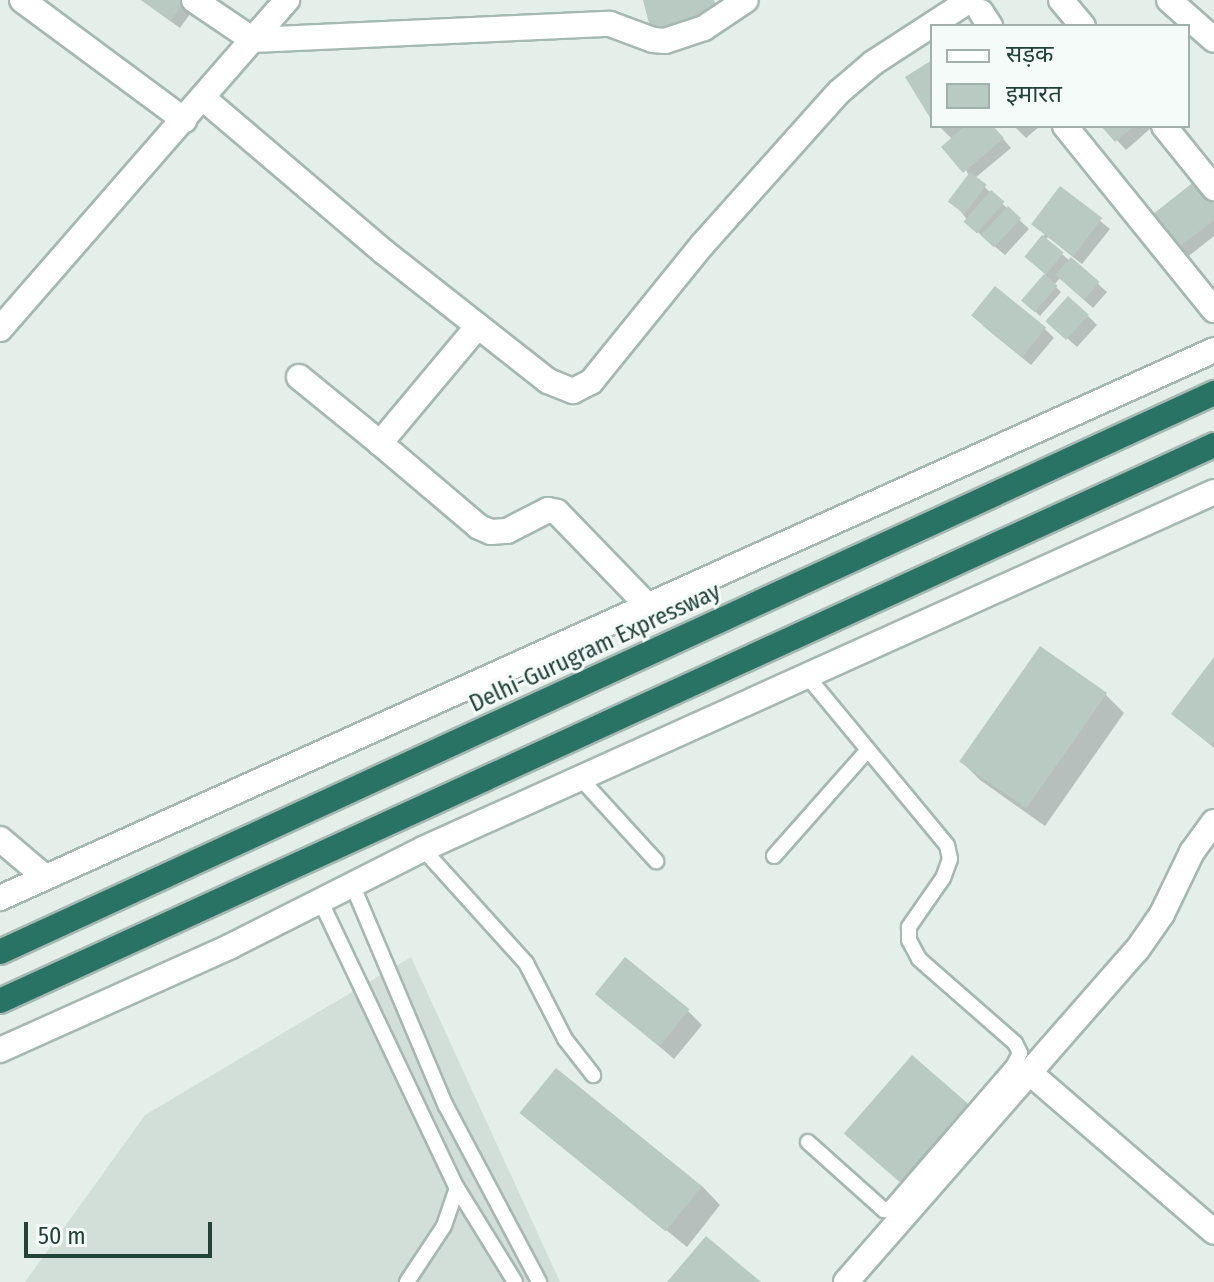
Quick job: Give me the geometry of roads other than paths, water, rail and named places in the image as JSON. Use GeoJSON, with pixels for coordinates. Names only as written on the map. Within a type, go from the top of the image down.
{"type":"FeatureCollection","features":[{"type":"Feature","properties":{"kind":"highway","name":"Delhi-Gurugram Expressway"},"geometry":{"type":"LineString","coordinates":[[0,952],[1214,393]]}},
{"type":"Feature","properties":{"kind":"highway"},"geometry":{"type":"LineString","coordinates":[[0,1001],[1214,445]]}},
{"type":"Feature","properties":{"kind":"street"},"geometry":{"type":"LineString","coordinates":[[22,0],[184,120]]}},
{"type":"Feature","properties":{"kind":"street"},"geometry":{"type":"LineString","coordinates":[[194,0],[253,40],[610,24],[653,40],[665,41],[704,28],[746,0]]}},
{"type":"Feature","properties":{"kind":"street"},"geometry":{"type":"LineString","coordinates":[[0,329],[287,0]]}},
{"type":"Feature","properties":{"kind":"street"},"geometry":{"type":"LineString","coordinates":[[1061,0],[1081,24]]}},
{"type":"Feature","properties":{"kind":"street"},"geometry":{"type":"LineString","coordinates":[[1169,0],[1214,40]]}},
{"type":"Feature","properties":{"kind":"street"},"geometry":{"type":"LineString","coordinates":[[944,24],[971,9]]}},
{"type":"Feature","properties":{"kind":"street"},"geometry":{"type":"LineString","coordinates":[[203,98],[478,326],[556,385],[573,391],[586,387],[702,245],[839,92],[873,63],[930,32]]}},
{"type":"Feature","properties":{"kind":"street"},"geometry":{"type":"LineString","coordinates":[[1067,128],[1214,310]]}},
{"type":"Feature","properties":{"kind":"street"},"geometry":{"type":"LineString","coordinates":[[1166,128],[1214,188]]}},
{"type":"Feature","properties":{"kind":"street"},"geometry":{"type":"LineString","coordinates":[[380,443],[478,326]]}},
{"type":"Feature","properties":{"kind":"street"},"geometry":{"type":"LineString","coordinates":[[0,898],[1214,350]]}},
{"type":"Feature","properties":{"kind":"street"},"geometry":{"type":"LineString","coordinates":[[299,377],[479,527],[491,532],[507,531],[548,510],[557,512],[647,605]]}},
{"type":"Feature","properties":{"kind":"street"},"geometry":{"type":"LineString","coordinates":[[0,1050],[231,946],[423,849],[1214,492]]}},
{"type":"Feature","properties":{"kind":"street"},"geometry":{"type":"LineString","coordinates":[[846,1282],[1093,1004],[1151,932],[1192,852],[1214,822]]}},
{"type":"Feature","properties":{"kind":"street"},"geometry":{"type":"LineString","coordinates":[[0,839],[45,877]]}},
{"type":"Feature","properties":{"kind":"street"},"geometry":{"type":"LineString","coordinates":[[1030,1073],[1214,1232]]}},
{"type":"Feature","properties":{"kind":"lane"},"geometry":{"type":"LineString","coordinates":[[807,676],[866,752],[947,845],[950,859],[943,878],[909,927],[909,940],[919,959],[1015,1043],[1020,1053],[1014,1065],[889,1210],[884,1210],[808,1142]]}},
{"type":"Feature","properties":{"kind":"lane"},"geometry":{"type":"LineString","coordinates":[[774,856],[866,752]]}},
{"type":"Feature","properties":{"kind":"lane"},"geometry":{"type":"LineString","coordinates":[[580,778],[656,861]]}},
{"type":"Feature","properties":{"kind":"lane"},"geometry":{"type":"LineString","coordinates":[[423,849],[526,963],[565,1039],[593,1075]]}},
{"type":"Feature","properties":{"kind":"lane"},"geometry":{"type":"LineString","coordinates":[[352,884],[446,1106],[539,1282]]}},
{"type":"Feature","properties":{"kind":"lane"},"geometry":{"type":"LineString","coordinates":[[320,900],[457,1188],[511,1281],[531,1267]]}},
{"type":"Feature","properties":{"kind":"lane"},"geometry":{"type":"LineString","coordinates":[[407,1282],[444,1226],[457,1188]]}}]}
